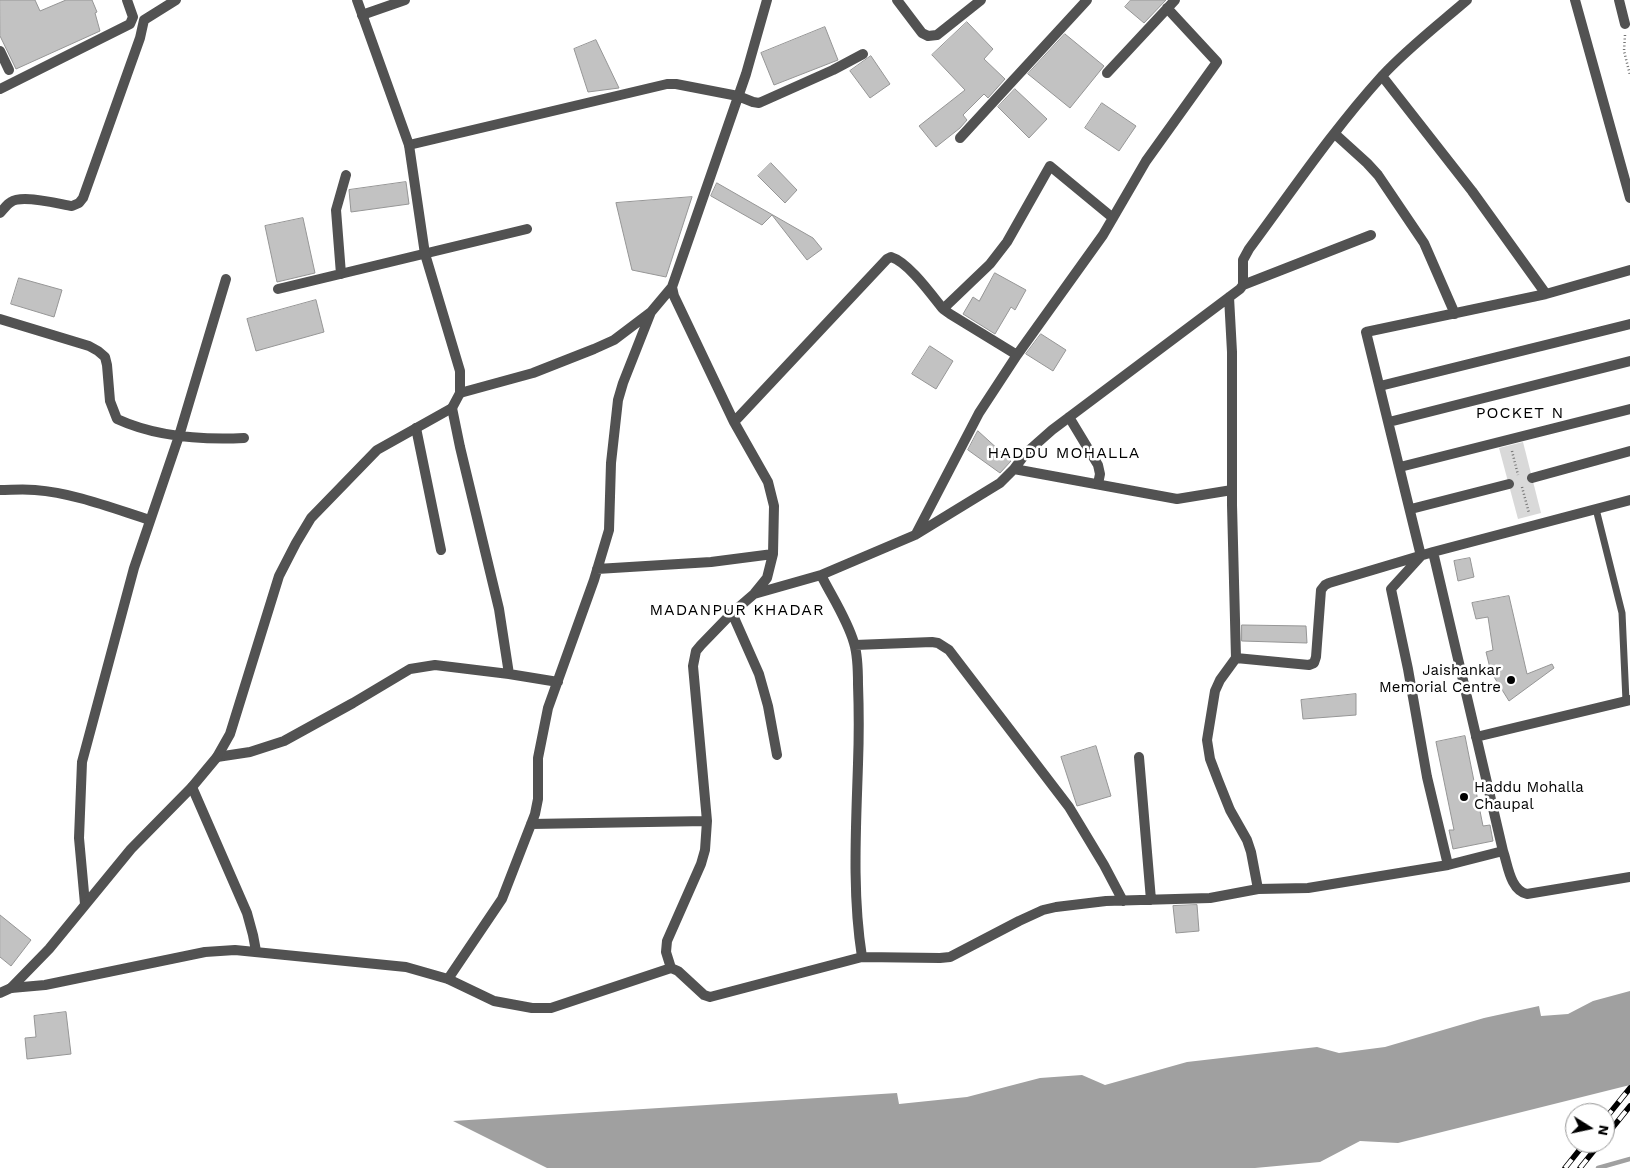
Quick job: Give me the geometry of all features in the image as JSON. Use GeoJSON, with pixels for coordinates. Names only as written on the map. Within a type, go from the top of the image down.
{"type":"FeatureCollection","features":[{"type":"Feature","properties":{"kind":"street"},"geometry":{"type":"LineString","coordinates":[[0,89],[130,24],[133,17],[127,0]]}},
{"type":"Feature","properties":{"kind":"street"},"geometry":{"type":"LineString","coordinates":[[0,213],[10,202],[17,199],[25,198],[72,206],[79,203],[83,198],[137,47],[144,20],[176,0]]}},
{"type":"Feature","properties":{"kind":"street"},"geometry":{"type":"LineString","coordinates":[[11,988],[49,949],[131,848],[192,787],[217,757],[230,734],[279,576],[311,518],[376,452],[452,408],[460,394],[460,371],[425,254],[409,145],[357,0]]}},
{"type":"Feature","properties":{"kind":"street"},"geometry":{"type":"LineString","coordinates":[[362,15],[405,0]]}},
{"type":"Feature","properties":{"kind":"street"},"geometry":{"type":"LineString","coordinates":[[460,394],[534,372],[614,340],[651,312],[672,287],[746,74],[766,0]]}},
{"type":"Feature","properties":{"kind":"street"},"geometry":{"type":"LineString","coordinates":[[897,0],[922,33],[928,36],[937,35],[982,0]]}},
{"type":"Feature","properties":{"kind":"street"},"geometry":{"type":"LineString","coordinates":[[960,138],[1087,0]]}},
{"type":"Feature","properties":{"kind":"street"},"geometry":{"type":"LineString","coordinates":[[1107,72],[1175,0]]}},
{"type":"Feature","properties":{"kind":"street"},"geometry":{"type":"LineString","coordinates":[[1243,285],[1243,260],[1249,249],[1335,134],[1382,76],[1467,0]]}},
{"type":"Feature","properties":{"kind":"street"},"geometry":{"type":"LineString","coordinates":[[1575,0],[1630,198]]}},
{"type":"Feature","properties":{"kind":"street"},"geometry":{"type":"LineString","coordinates":[[1619,0],[1625,24]]}},
{"type":"Feature","properties":{"kind":"street"},"geometry":{"type":"LineString","coordinates":[[915,535],[967,434],[1017,354],[1102,235],[1146,161],[1217,62],[1167,8]]}},
{"type":"Feature","properties":{"kind":"street"},"geometry":{"type":"LineString","coordinates":[[0,51],[9,70]]}},
{"type":"Feature","properties":{"kind":"street"},"geometry":{"type":"LineString","coordinates":[[409,145],[667,84],[738,96],[759,103],[833,70],[863,54]]}},
{"type":"Feature","properties":{"kind":"street"},"geometry":{"type":"LineString","coordinates":[[1382,76],[1472,191],[1546,294]]}},
{"type":"Feature","properties":{"kind":"street"},"geometry":{"type":"LineString","coordinates":[[1335,134],[1378,175],[1424,243],[1454,314]]}},
{"type":"Feature","properties":{"kind":"street"},"geometry":{"type":"LineString","coordinates":[[943,309],[990,264],[1007,242],[1050,166],[1113,218]]}},
{"type":"Feature","properties":{"kind":"street"},"geometry":{"type":"LineString","coordinates":[[341,274],[336,210],[346,175]]}},
{"type":"Feature","properties":{"kind":"street"},"geometry":{"type":"LineString","coordinates":[[278,289],[527,230]]}},
{"type":"Feature","properties":{"kind":"street"},"geometry":{"type":"LineString","coordinates":[[754,594],[821,575],[915,535],[1000,483],[1026,453],[1069,417],[1243,285],[1371,235]]}},
{"type":"Feature","properties":{"kind":"street"},"geometry":{"type":"LineString","coordinates":[[734,422],[887,258],[892,256],[897,258],[913,274],[943,309],[1017,354]]}},
{"type":"Feature","properties":{"kind":"street"},"geometry":{"type":"LineString","coordinates":[[1421,556],[1366,332],[1546,294],[1630,270]]}},
{"type":"Feature","properties":{"kind":"street"},"geometry":{"type":"LineString","coordinates":[[85,904],[79,838],[82,762],[134,568],[179,436],[226,279]]}},
{"type":"Feature","properties":{"kind":"street"},"geometry":{"type":"LineString","coordinates":[[671,968],[666,952],[667,941],[701,864],[705,850],[707,821],[693,666],[694,658],[701,645],[754,594],[767,578],[773,554],[774,506],[772,495],[760,467],[734,422],[674,296],[672,287]]}},
{"type":"Feature","properties":{"kind":"street"},"geometry":{"type":"LineString","coordinates":[[1228,297],[1232,352],[1232,490],[1236,658],[1220,680],[1215,691],[1207,740],[1210,759],[1218,780],[1230,810],[1247,840],[1258,889]]}},
{"type":"Feature","properties":{"kind":"street"},"geometry":{"type":"LineString","coordinates":[[448,979],[502,899],[535,814],[538,798],[538,758],[548,708],[609,530],[611,463],[618,400],[651,312]]}},
{"type":"Feature","properties":{"kind":"street"},"geometry":{"type":"LineString","coordinates":[[0,319],[89,346],[105,356],[110,401],[117,419],[127,424],[179,436],[219,439],[244,438]]}},
{"type":"Feature","properties":{"kind":"street"},"geometry":{"type":"LineString","coordinates":[[1380,386],[1630,324]]}},
{"type":"Feature","properties":{"kind":"street"},"geometry":{"type":"LineString","coordinates":[[1389,422],[1630,361]]}},
{"type":"Feature","properties":{"kind":"street"},"geometry":{"type":"LineString","coordinates":[[452,408],[499,609],[509,674]]}},
{"type":"Feature","properties":{"kind":"street"},"geometry":{"type":"LineString","coordinates":[[1400,467],[1630,409]]}},
{"type":"Feature","properties":{"kind":"street"},"geometry":{"type":"LineString","coordinates":[[1069,417],[1098,466],[1100,474],[1098,484]]}},
{"type":"Feature","properties":{"kind":"street"},"geometry":{"type":"LineString","coordinates":[[416,428],[441,550]]}},
{"type":"Feature","properties":{"kind":"street"},"geometry":{"type":"LineString","coordinates":[[1532,478],[1630,451]]}},
{"type":"Feature","properties":{"kind":"street"},"geometry":{"type":"LineString","coordinates":[[1014,469],[1177,499],[1232,490]]}},
{"type":"Feature","properties":{"kind":"street"},"geometry":{"type":"LineString","coordinates":[[1411,509],[1509,484]]}},
{"type":"Feature","properties":{"kind":"street"},"geometry":{"type":"LineString","coordinates":[[0,490],[35,490],[61,494],[150,520]]}},
{"type":"Feature","properties":{"kind":"street"},"geometry":{"type":"LineString","coordinates":[[1236,658],[1312,664],[1315,662],[1321,590],[1325,585],[1433,552],[1630,500]]}},
{"type":"Feature","properties":{"kind":"street"},"geometry":{"type":"LineString","coordinates":[[1433,552],[1503,851],[1518,890],[1527,894],[1630,877]]}},
{"type":"Feature","properties":{"kind":"street"},"geometry":{"type":"LineString","coordinates":[[597,569],[712,562],[773,554]]}},
{"type":"Feature","properties":{"kind":"street"},"geometry":{"type":"LineString","coordinates":[[1421,556],[1391,589],[1408,669],[1427,777],[1448,866]]}},
{"type":"Feature","properties":{"kind":"street"},"geometry":{"type":"LineString","coordinates":[[821,575],[849,628],[855,645],[858,665],[860,725],[856,868],[862,957]]}},
{"type":"Feature","properties":{"kind":"street"},"geometry":{"type":"LineString","coordinates":[[732,614],[759,674],[768,706],[777,755]]}},
{"type":"Feature","properties":{"kind":"street"},"geometry":{"type":"LineString","coordinates":[[855,645],[932,642],[938,643],[949,650],[1069,807],[1124,901]]}},
{"type":"Feature","properties":{"kind":"street"},"geometry":{"type":"LineString","coordinates":[[217,757],[250,752],[284,741],[410,669],[435,664],[558,682]]}},
{"type":"Feature","properties":{"kind":"street"},"geometry":{"type":"LineString","coordinates":[[1476,737],[1628,700]]}},
{"type":"Feature","properties":{"kind":"street"},"geometry":{"type":"LineString","coordinates":[[1139,757],[1151,900]]}},
{"type":"Feature","properties":{"kind":"street"},"geometry":{"type":"LineString","coordinates":[[192,787],[247,913],[256,951]]}},
{"type":"Feature","properties":{"kind":"street"},"geometry":{"type":"LineString","coordinates":[[531,824],[707,821]]}},
{"type":"Feature","properties":{"kind":"street"},"geometry":{"type":"LineString","coordinates":[[0,993],[11,988],[45,985],[205,952],[235,950],[406,967],[448,979],[494,1001],[532,1008],[551,1008],[671,968],[675,969],[704,995],[710,997],[862,957],[950,957],[1019,920],[1056,907],[1124,901],[1210,898],[1258,889],[1308,888],[1448,866],[1503,851]]}},
{"type":"Feature","properties":{"kind":"lane"},"geometry":{"type":"LineString","coordinates":[[1596,509],[1622,613],[1628,700]]}},
{"type":"Feature","properties":{"kind":"path"},"geometry":{"type":"LineString","coordinates":[[1625,24],[1624,51],[1630,75]]}},
{"type":"Feature","properties":{"kind":"shaded area"},"geometry":{"type":"Polygon","coordinates":[[[1523,442],[1541,513],[1518,519],[1499,448],[1523,442]]]}},
{"type":"Feature","properties":{"kind":"shaded area"},"geometry":{"type":"Polygon","coordinates":[[[1630,991],[1630,1085],[1398,1143],[1360,1141],[1320,1162],[1255,1168],[547,1168],[453,1121],[897,1093],[899,1104],[967,1097],[1040,1078],[1082,1075],[1105,1085],[1187,1062],[1317,1047],[1339,1053],[1385,1047],[1484,1018],[1539,1006],[1541,1016],[1568,1014],[1593,1001],[1630,991]]]}},
{"type":"Feature","properties":{"kind":"building"},"geometry":{"type":"Polygon","coordinates":[[[0,0],[35,0],[40,11],[66,0],[92,0],[97,12],[95,13],[100,31],[16,69],[0,36],[0,0]]]}},
{"type":"Feature","properties":{"kind":"building"},"geometry":{"type":"Polygon","coordinates":[[[1131,0],[1166,0],[1144,23],[1125,7],[1131,0]]]}},
{"type":"Feature","properties":{"kind":"building"},"geometry":{"type":"Polygon","coordinates":[[[967,22],[993,49],[984,59],[1005,79],[988,98],[984,94],[963,115],[967,120],[960,128],[936,147],[919,126],[965,90],[932,55],[967,22]]]}},
{"type":"Feature","properties":{"kind":"building"},"geometry":{"type":"Polygon","coordinates":[[[825,27],[838,60],[774,85],[761,53],[825,27]]]}},
{"type":"Feature","properties":{"kind":"building"},"geometry":{"type":"Polygon","coordinates":[[[1065,34],[1104,66],[1070,108],[1028,74],[1065,34]]]}},
{"type":"Feature","properties":{"kind":"building"},"geometry":{"type":"Polygon","coordinates":[[[596,40],[619,88],[588,92],[574,49],[596,40]]]}},
{"type":"Feature","properties":{"kind":"building"},"geometry":{"type":"Polygon","coordinates":[[[871,56],[890,84],[870,98],[850,71],[871,56]]]}},
{"type":"Feature","properties":{"kind":"building"},"geometry":{"type":"Polygon","coordinates":[[[1015,89],[1047,119],[1029,138],[998,107],[1015,89]]]}},
{"type":"Feature","properties":{"kind":"building"},"geometry":{"type":"Polygon","coordinates":[[[1102,103],[1136,126],[1119,151],[1085,128],[1102,103]]]}},
{"type":"Feature","properties":{"kind":"building"},"geometry":{"type":"Polygon","coordinates":[[[771,163],[797,190],[785,203],[758,176],[771,163]]]}},
{"type":"Feature","properties":{"kind":"building"},"geometry":{"type":"Polygon","coordinates":[[[406,182],[409,204],[351,212],[349,190],[406,182]]]}},
{"type":"Feature","properties":{"kind":"building"},"geometry":{"type":"Polygon","coordinates":[[[717,183],[813,238],[822,249],[807,260],[772,215],[762,225],[711,196],[717,183]]]}},
{"type":"Feature","properties":{"kind":"building"},"geometry":{"type":"Polygon","coordinates":[[[692,197],[666,277],[632,270],[616,203],[692,197]]]}},
{"type":"Feature","properties":{"kind":"building"},"geometry":{"type":"Polygon","coordinates":[[[303,218],[315,273],[277,282],[265,226],[303,218]]]}},
{"type":"Feature","properties":{"kind":"building"},"geometry":{"type":"Polygon","coordinates":[[[995,273],[1026,290],[1015,310],[1011,307],[995,334],[963,314],[973,297],[979,301],[995,273]]]}},
{"type":"Feature","properties":{"kind":"building"},"geometry":{"type":"Polygon","coordinates":[[[19,278],[62,290],[54,317],[11,304],[19,278]]]}},
{"type":"Feature","properties":{"kind":"building"},"geometry":{"type":"Polygon","coordinates":[[[316,300],[324,332],[256,351],[247,319],[316,300]]]}},
{"type":"Feature","properties":{"kind":"building"},"geometry":{"type":"Polygon","coordinates":[[[1041,334],[1066,350],[1053,371],[1026,354],[1041,334]]]}},
{"type":"Feature","properties":{"kind":"building"},"geometry":{"type":"Polygon","coordinates":[[[930,346],[953,361],[936,389],[912,374],[930,346]]]}},
{"type":"Feature","properties":{"kind":"building"},"geometry":{"type":"Polygon","coordinates":[[[978,431],[1011,461],[1000,473],[968,450],[978,431]]]}},
{"type":"Feature","properties":{"kind":"building"},"geometry":{"type":"Polygon","coordinates":[[[1470,558],[1474,577],[1458,581],[1454,561],[1470,558]]]}},
{"type":"Feature","properties":{"kind":"building"},"geometry":{"type":"Polygon","coordinates":[[[1509,596],[1527,674],[1552,664],[1554,668],[1509,701],[1491,672],[1486,652],[1493,650],[1488,617],[1476,619],[1472,603],[1509,596]]]}},
{"type":"Feature","properties":{"kind":"building"},"geometry":{"type":"Polygon","coordinates":[[[1242,625],[1306,626],[1307,643],[1242,641],[1242,625]]]}},
{"type":"Feature","properties":{"kind":"building"},"geometry":{"type":"Polygon","coordinates":[[[1356,694],[1356,715],[1303,719],[1301,700],[1356,694]]]}},
{"type":"Feature","properties":{"kind":"building"},"geometry":{"type":"Polygon","coordinates":[[[1465,736],[1483,826],[1490,825],[1493,841],[1453,849],[1449,830],[1454,830],[1436,742],[1465,736]]]}},
{"type":"Feature","properties":{"kind":"building"},"geometry":{"type":"Polygon","coordinates":[[[1096,746],[1111,796],[1077,806],[1061,757],[1096,746]]]}},
{"type":"Feature","properties":{"kind":"building"},"geometry":{"type":"Polygon","coordinates":[[[1197,905],[1199,931],[1176,933],[1173,906],[1197,905]]]}},
{"type":"Feature","properties":{"kind":"building"},"geometry":{"type":"Polygon","coordinates":[[[0,915],[31,940],[11,966],[0,957],[0,915]]]}},
{"type":"Feature","properties":{"kind":"building"},"geometry":{"type":"Polygon","coordinates":[[[66,1012],[71,1054],[27,1059],[25,1038],[36,1037],[34,1016],[66,1012]]]}},
{"type":"Feature","properties":{"kind":"waterway"},"geometry":{"type":"LineString","coordinates":[[1598,1168],[1630,1159]]}},
{"type":"Feature","properties":{"kind":"railway"},"geometry":{"type":"LineString","coordinates":[[1615,1107],[1630,1088]]}},
{"type":"Feature","properties":{"kind":"railway"},"geometry":{"type":"LineString","coordinates":[[1615,1125],[1630,1106]]}},
{"type":"Feature","properties":{"kind":"railway"},"geometry":{"type":"LineString","coordinates":[[1565,1168],[1577,1153]]}},
{"type":"Feature","properties":{"kind":"railway"},"geometry":{"type":"LineString","coordinates":[[1580,1168],[1592,1153]]}},
{"type":"Feature","properties":{"kind":"place","name":"Jaishankar Memorial Centre"},"geometry":{"type":"Point","coordinates":[1511,680]}},
{"type":"Feature","properties":{"kind":"place","name":"Haddu Mohalla Chaupal"},"geometry":{"type":"Point","coordinates":[1464,797]}},
{"type":"Feature","properties":{"kind":"district","name":"POCKET N"},"geometry":{"type":"Point","coordinates":[1520,413]}},
{"type":"Feature","properties":{"kind":"district","name":"HADDU MOHALLA"},"geometry":{"type":"Point","coordinates":[1064,453]}},
{"type":"Feature","properties":{"kind":"district","name":"MADANPUR KHADAR"},"geometry":{"type":"Point","coordinates":[737,610]}}]}
